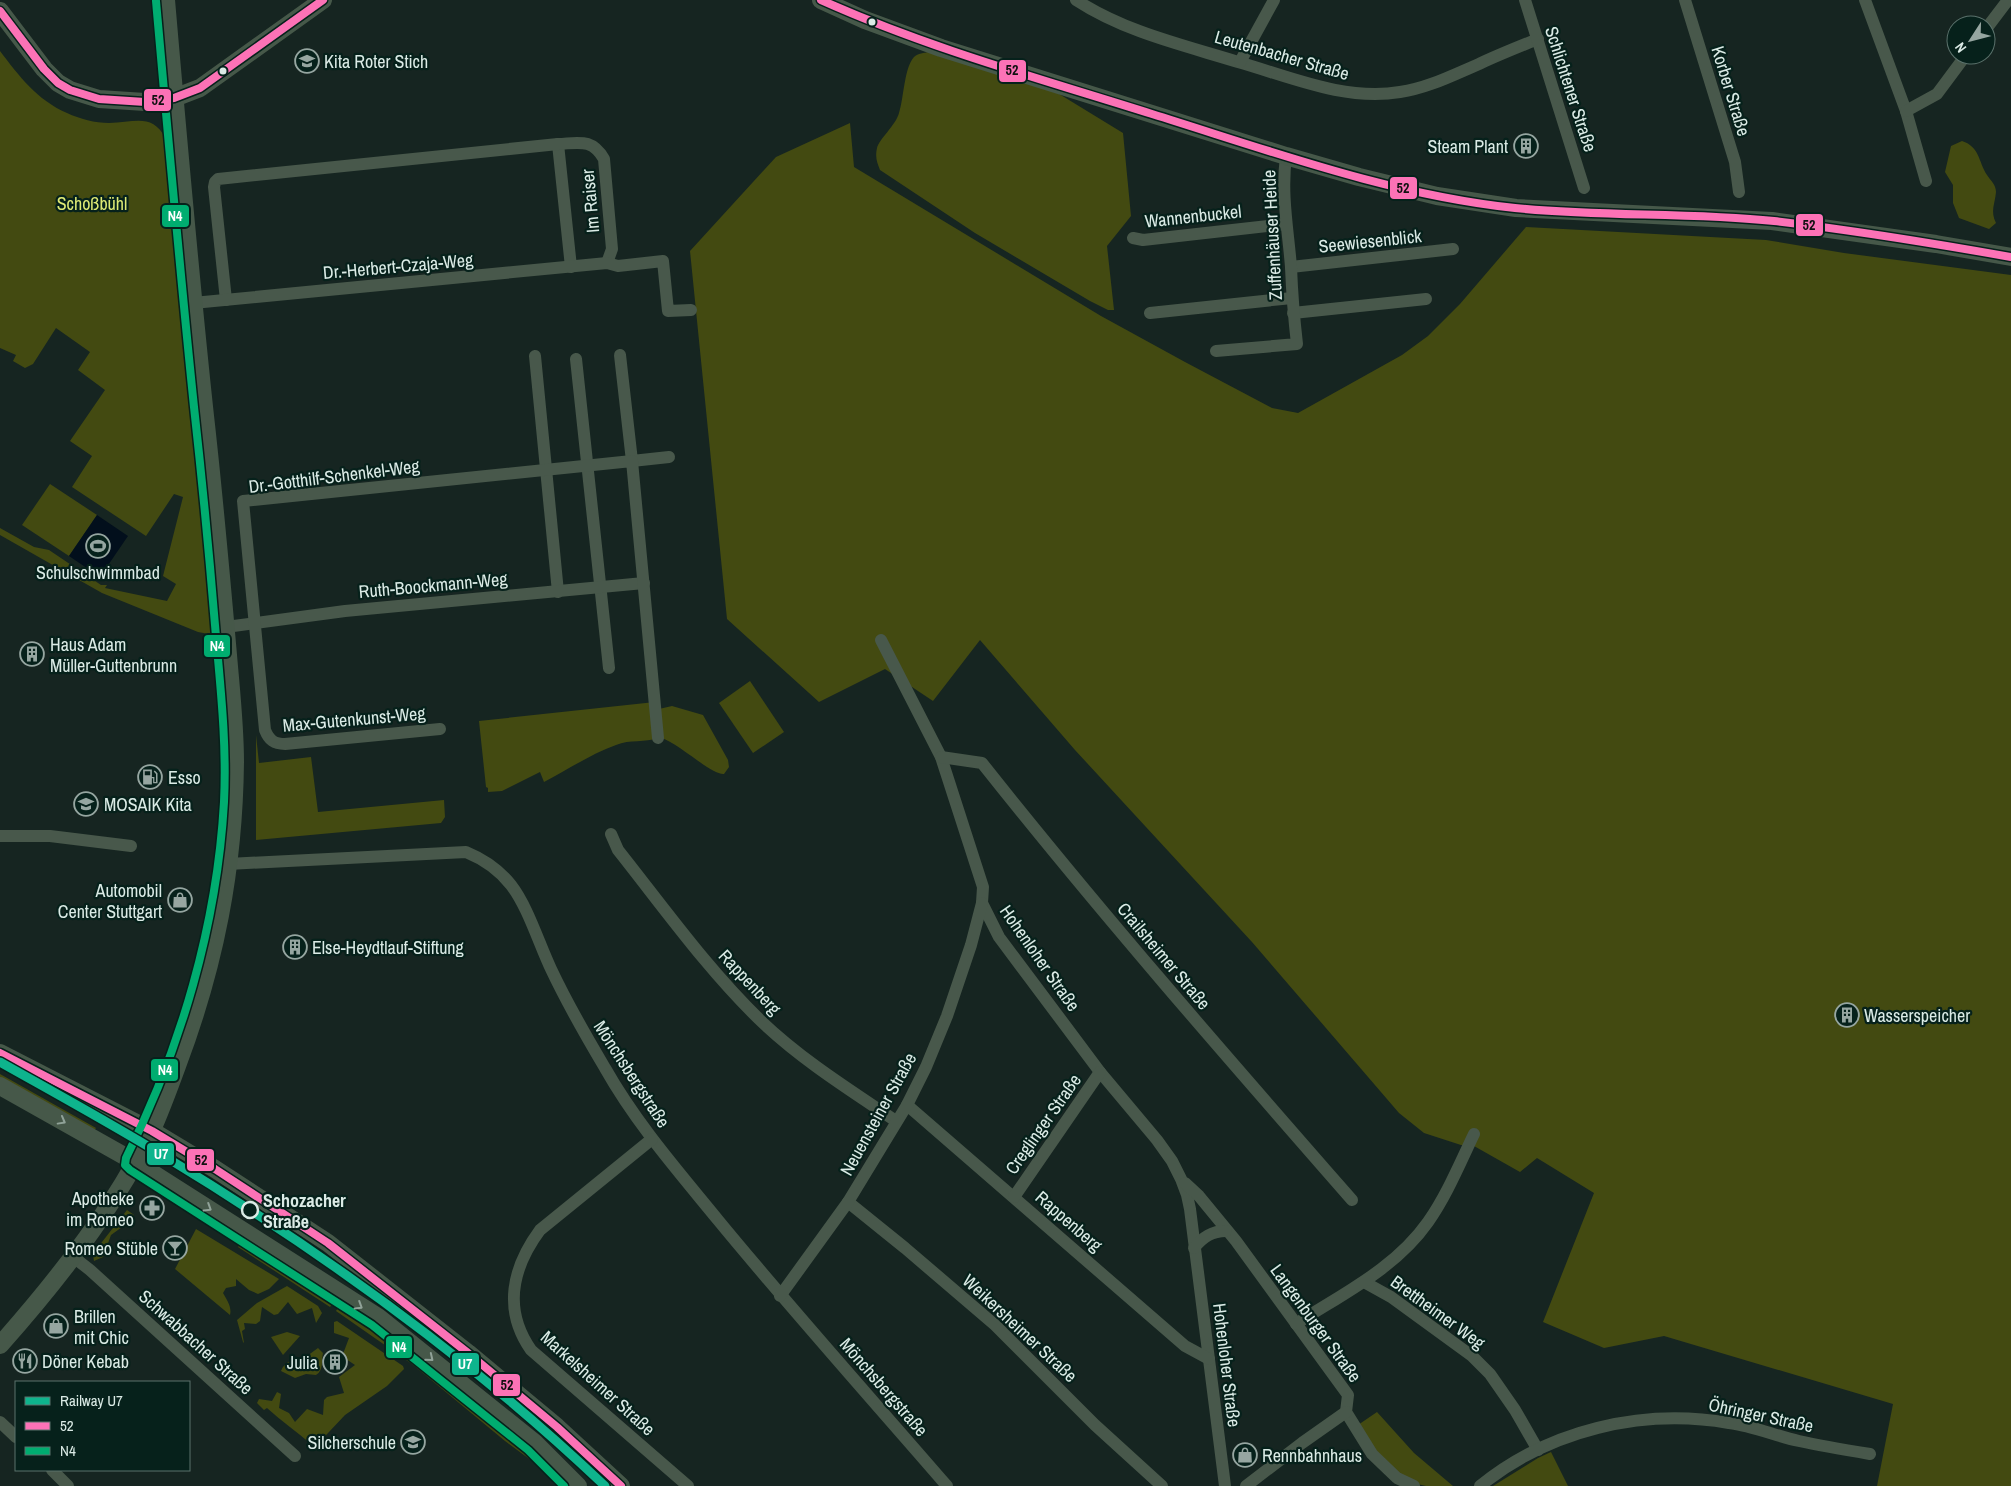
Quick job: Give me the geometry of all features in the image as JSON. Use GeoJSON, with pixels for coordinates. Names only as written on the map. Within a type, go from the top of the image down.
{"type":"FeatureCollection","features":[{"type":"Feature","properties":{"kind":"main road"},"geometry":{"type":"LineString","coordinates":[[0,1344],[33,1308],[108,1206],[152,1131],[197,1012],[205,984],[220,919],[232,832],[234,740],[226,627],[214,488],[193,303],[166,0]]}},
{"type":"Feature","properties":{"kind":"main road"},"geometry":{"type":"LineString","coordinates":[[0,11],[44,69],[58,83],[70,90],[85,95],[113,101],[145,102],[174,98],[200,88],[323,0]]}},
{"type":"Feature","properties":{"kind":"main road"},"geometry":{"type":"LineString","coordinates":[[821,0],[864,20],[941,48],[1286,156],[1358,177],[1437,196],[1497,206],[1772,221],[1936,244],[2011,257]]}},
{"type":"Feature","properties":{"kind":"main road"},"geometry":{"type":"LineString","coordinates":[[0,1053],[152,1131],[342,1253],[543,1415],[621,1486]]}},
{"type":"Feature","properties":{"kind":"main road"},"geometry":{"type":"LineString","coordinates":[[0,1086],[135,1162],[378,1317],[535,1443],[578,1486]]}},
{"type":"Feature","properties":{"kind":"street","name":"Leutenbacher Straße"},"geometry":{"type":"LineString","coordinates":[[1076,0],[1099,14],[1132,29],[1338,91],[1380,94],[1428,86],[1538,39]]}},
{"type":"Feature","properties":{"kind":"street"},"geometry":{"type":"LineString","coordinates":[[1240,62],[1274,0]]}},
{"type":"Feature","properties":{"kind":"street","name":"Schlichtener Straße"},"geometry":{"type":"LineString","coordinates":[[1525,0],[1584,188]]}},
{"type":"Feature","properties":{"kind":"street","name":"Korber Straße"},"geometry":{"type":"LineString","coordinates":[[1685,0],[1735,162],[1739,192]]}},
{"type":"Feature","properties":{"kind":"street"},"geometry":{"type":"LineString","coordinates":[[1864,0],[1906,111],[1926,181]]}},
{"type":"Feature","properties":{"kind":"street"},"geometry":{"type":"LineString","coordinates":[[1996,16],[2008,0]]}},
{"type":"Feature","properties":{"kind":"street"},"geometry":{"type":"LineString","coordinates":[[1906,111],[1937,94],[1959,65]]}},
{"type":"Feature","properties":{"kind":"street","name":"Im Raiser"},"geometry":{"type":"LineString","coordinates":[[226,300],[214,187],[214,182],[218,179],[558,144],[590,143],[600,151],[604,159],[612,248],[607,263]]}},
{"type":"Feature","properties":{"kind":"street","name":"Im Raiser"},"geometry":{"type":"LineString","coordinates":[[558,144],[571,266]]}},
{"type":"Feature","properties":{"kind":"street","name":"Zuffenhäuser Heide"},"geometry":{"type":"LineString","coordinates":[[1216,351],[1297,344],[1283,186],[1286,156]]}},
{"type":"Feature","properties":{"kind":"street","name":"Wannenbuckel"},"geometry":{"type":"LineString","coordinates":[[1133,238],[1143,240],[1286,224]]}},
{"type":"Feature","properties":{"kind":"street","name":"Seewiesenblick"},"geometry":{"type":"LineString","coordinates":[[1291,267],[1453,249]]}},
{"type":"Feature","properties":{"kind":"street","name":"Dr.-Herbert-Czaja-Weg"},"geometry":{"type":"LineString","coordinates":[[193,303],[571,266],[607,263],[618,266],[663,261],[668,311],[690,310]]}},
{"type":"Feature","properties":{"kind":"street"},"geometry":{"type":"LineString","coordinates":[[1150,313],[1292,298]]}},
{"type":"Feature","properties":{"kind":"street","name":"Zuffenhäuser Heide"},"geometry":{"type":"LineString","coordinates":[[1293,313],[1426,299]]}},
{"type":"Feature","properties":{"kind":"street"},"geometry":{"type":"LineString","coordinates":[[620,355],[658,738]]}},
{"type":"Feature","properties":{"kind":"street"},"geometry":{"type":"LineString","coordinates":[[535,356],[548,473],[558,592]]}},
{"type":"Feature","properties":{"kind":"street"},"geometry":{"type":"LineString","coordinates":[[576,359],[609,668]]}},
{"type":"Feature","properties":{"kind":"street","name":"Dr.-Gotthilf-Schenkel-Weg"},"geometry":{"type":"LineString","coordinates":[[255,624],[243,502],[548,473],[588,465],[669,457]]}},
{"type":"Feature","properties":{"kind":"street","name":"Ruth-Boockmann-Weg"},"geometry":{"type":"LineString","coordinates":[[226,627],[345,611],[644,583]]}},
{"type":"Feature","properties":{"kind":"street","name":"Max-Gutenkunst-Weg"},"geometry":{"type":"LineString","coordinates":[[255,624],[265,730],[269,739],[277,744],[440,729]]}},
{"type":"Feature","properties":{"kind":"street","name":"Hohenloher Straße"},"geometry":{"type":"LineString","coordinates":[[881,640],[941,757],[983,887],[982,903],[999,937],[1100,1072],[1157,1140],[1172,1161],[1181,1179],[1190,1209],[1225,1486]]}},
{"type":"Feature","properties":{"kind":"street","name":"Crailsheimer Straße"},"geometry":{"type":"LineString","coordinates":[[941,757],[982,763],[1185,1009],[1352,1200]]}},
{"type":"Feature","properties":{"kind":"street","name":"Rappenberg"},"geometry":{"type":"LineString","coordinates":[[611,834],[618,850],[708,964],[738,998],[788,1045],[896,1121]]}},
{"type":"Feature","properties":{"kind":"street"},"geometry":{"type":"LineString","coordinates":[[0,836],[50,836],[131,846]]}},
{"type":"Feature","properties":{"kind":"street","name":"Mönchsbergstraße"},"geometry":{"type":"LineString","coordinates":[[228,864],[466,852],[478,857],[498,872],[511,886],[577,1021],[617,1089],[652,1139],[780,1296],[946,1486]]}},
{"type":"Feature","properties":{"kind":"street","name":"Neuensteiner Straße"},"geometry":{"type":"LineString","coordinates":[[780,1296],[848,1202],[907,1105],[948,1016],[971,945],[982,903]]}},
{"type":"Feature","properties":{"kind":"street","name":"Creglinger Straße"},"geometry":{"type":"LineString","coordinates":[[1014,1196],[1100,1072]]}},
{"type":"Feature","properties":{"kind":"street","name":"Rappenberg"},"geometry":{"type":"LineString","coordinates":[[907,1105],[1185,1346],[1209,1359]]}},
{"type":"Feature","properties":{"kind":"street"},"geometry":{"type":"LineString","coordinates":[[1296,1324],[1364,1282],[1397,1256],[1428,1222],[1443,1197],[1474,1134]]}},
{"type":"Feature","properties":{"kind":"street","name":"Markelsheimer Straße"},"geometry":{"type":"LineString","coordinates":[[652,1139],[540,1230],[529,1244],[515,1282],[515,1321],[522,1337],[531,1350],[688,1486]]}},
{"type":"Feature","properties":{"kind":"street","name":"Langenburger Straße"},"geometry":{"type":"LineString","coordinates":[[1181,1179],[1199,1196],[1348,1395],[1346,1412],[1372,1454],[1397,1478],[1414,1486]]}},
{"type":"Feature","properties":{"kind":"street","name":"Weikersheimer Straße"},"geometry":{"type":"LineString","coordinates":[[848,1202],[995,1325],[1096,1425],[1162,1486]]}},
{"type":"Feature","properties":{"kind":"street"},"geometry":{"type":"LineString","coordinates":[[1194,1248],[1208,1235],[1217,1231],[1226,1231]]}},
{"type":"Feature","properties":{"kind":"street","name":"Schwabbacher Straße"},"geometry":{"type":"LineString","coordinates":[[72,1256],[295,1456]]}},
{"type":"Feature","properties":{"kind":"street","name":"Brettheimer Weg"},"geometry":{"type":"LineString","coordinates":[[1364,1282],[1391,1297],[1472,1356],[1490,1374],[1515,1410],[1538,1450]]}},
{"type":"Feature","properties":{"kind":"street"},"geometry":{"type":"LineString","coordinates":[[1246,1486],[1346,1412]]}},
{"type":"Feature","properties":{"kind":"street","name":"Öhringer Straße"},"geometry":{"type":"LineString","coordinates":[[1480,1486],[1538,1450],[1580,1432],[1650,1418],[1675,1417],[1730,1423],[1798,1441],[1870,1454]]}},
{"type":"Feature","properties":{"kind":"street"},"geometry":{"type":"LineString","coordinates":[[0,1422],[15,1436]]}},
{"type":"Feature","properties":{"kind":"street"},"geometry":{"type":"LineString","coordinates":[[53,1471],[68,1486]]}},
{"type":"Feature","properties":{"kind":"green space","name":"Schoßbühl"},"geometry":{"type":"Polygon","coordinates":[[[0,51],[29,86],[56,108],[77,117],[98,122],[148,122],[155,125],[166,139],[214,635],[198,632],[102,593],[0,535],[0,528],[34,547],[49,550],[101,585],[107,585],[105,588],[167,601],[176,584],[163,576],[183,497],[174,494],[146,536],[72,487],[92,456],[70,441],[105,390],[78,370],[90,352],[56,328],[33,364],[25,368],[13,361],[16,355],[0,348],[0,51]]]}},
{"type":"Feature","properties":{"kind":"green space"},"geometry":{"type":"Polygon","coordinates":[[[929,52],[1051,89],[1123,133],[1131,216],[1107,246],[1114,310],[1108,310],[1090,301],[975,233],[880,170],[876,157],[878,144],[897,118],[901,107],[908,68],[914,57],[921,53],[929,52]]]}},
{"type":"Feature","properties":{"kind":"green space"},"geometry":{"type":"Polygon","coordinates":[[[850,123],[854,167],[1101,316],[1272,408],[1298,413],[1402,355],[1428,336],[1460,304],[1526,227],[1766,240],[1844,253],[2011,275],[2011,1486],[1877,1486],[1893,1404],[1664,1336],[1604,1348],[1543,1322],[1594,1193],[1537,1158],[1520,1172],[1474,1146],[1461,1145],[1424,1133],[1399,1113],[1252,942],[1075,750],[980,640],[933,701],[885,669],[819,702],[727,619],[690,251],[776,157],[850,123]]]}},
{"type":"Feature","properties":{"kind":"green space"},"geometry":{"type":"Polygon","coordinates":[[[1962,141],[1972,147],[1978,155],[1984,170],[1995,187],[1993,211],[1996,223],[1989,229],[1959,218],[1953,203],[1953,185],[1945,172],[1951,146],[1962,141]]]}},
{"type":"Feature","properties":{"kind":"green space"},"geometry":{"type":"Polygon","coordinates":[[[50,484],[97,515],[69,556],[22,525],[50,484]]]}},
{"type":"Feature","properties":{"kind":"green space"},"geometry":{"type":"Polygon","coordinates":[[[750,681],[784,732],[753,753],[719,703],[750,681]]]}},
{"type":"Feature","properties":{"kind":"green space"},"geometry":{"type":"Polygon","coordinates":[[[655,702],[658,738],[616,745],[588,757],[544,782],[540,772],[502,791],[488,792],[479,721],[655,702]]]}},
{"type":"Feature","properties":{"kind":"green space"},"geometry":{"type":"Polygon","coordinates":[[[672,706],[703,715],[728,760],[729,767],[724,774],[711,770],[677,746],[661,738],[659,709],[672,706]]]}},
{"type":"Feature","properties":{"kind":"green space"},"geometry":{"type":"Polygon","coordinates":[[[256,735],[259,763],[311,757],[318,812],[444,800],[445,817],[441,823],[256,840],[256,735]]]}},
{"type":"Feature","properties":{"kind":"green space"},"geometry":{"type":"Polygon","coordinates":[[[0,1074],[96,1128],[93,1132],[0,1080],[0,1074]]]}},
{"type":"Feature","properties":{"kind":"green space"},"geometry":{"type":"Polygon","coordinates":[[[127,1210],[134,1215],[129,1222],[111,1235],[103,1257],[94,1261],[93,1255],[95,1251],[127,1210]]]}},
{"type":"Feature","properties":{"kind":"green space"},"geometry":{"type":"Polygon","coordinates":[[[196,1229],[279,1279],[269,1289],[258,1294],[249,1290],[236,1279],[236,1286],[226,1288],[223,1293],[230,1306],[230,1315],[175,1269],[196,1229]]]}},
{"type":"Feature","properties":{"kind":"green space"},"geometry":{"type":"Polygon","coordinates":[[[244,1239],[331,1297],[334,1301],[330,1307],[238,1247],[244,1239]]]}},
{"type":"Feature","properties":{"kind":"green space"},"geometry":{"type":"Polygon","coordinates":[[[287,1286],[318,1306],[322,1313],[316,1323],[312,1308],[297,1314],[288,1302],[278,1314],[274,1315],[262,1307],[260,1321],[256,1324],[244,1323],[245,1329],[242,1331],[244,1343],[237,1320],[257,1303],[287,1286]]]}},
{"type":"Feature","properties":{"kind":"green space"},"geometry":{"type":"Polygon","coordinates":[[[340,1304],[465,1398],[538,1459],[551,1475],[505,1441],[412,1364],[336,1311],[340,1304]]]}},
{"type":"Feature","properties":{"kind":"green space"},"geometry":{"type":"Polygon","coordinates":[[[337,1321],[403,1366],[404,1369],[387,1386],[345,1415],[312,1450],[310,1449],[311,1444],[267,1408],[264,1410],[257,1403],[259,1399],[272,1401],[277,1392],[281,1394],[279,1408],[289,1413],[295,1422],[307,1409],[323,1415],[324,1400],[327,1397],[344,1393],[339,1377],[355,1365],[343,1357],[349,1338],[334,1333],[334,1322],[337,1321]]]}},
{"type":"Feature","properties":{"kind":"green space"},"geometry":{"type":"Polygon","coordinates":[[[287,1332],[300,1336],[283,1355],[271,1337],[287,1332]]]}},
{"type":"Feature","properties":{"kind":"green space"},"geometry":{"type":"Polygon","coordinates":[[[318,1348],[323,1353],[321,1368],[316,1375],[306,1374],[295,1378],[281,1371],[287,1363],[303,1359],[318,1348]]]}},
{"type":"Feature","properties":{"kind":"green space"},"geometry":{"type":"Polygon","coordinates":[[[1377,1412],[1414,1453],[1453,1486],[1426,1486],[1403,1477],[1394,1471],[1358,1425],[1377,1412]]]}},
{"type":"Feature","properties":{"kind":"green space"},"geometry":{"type":"Polygon","coordinates":[[[1551,1452],[1568,1486],[1493,1486],[1538,1458],[1551,1452]]]}},
{"type":"Feature","properties":{"kind":"water","name":"Schulschwimmbad"},"geometry":{"type":"Polygon","coordinates":[[[97,515],[128,536],[100,577],[69,556],[97,515]]]}},
{"type":"Feature","properties":{"kind":"rail line","name":"U7"},"geometry":{"type":"LineString","coordinates":[[0,1062],[103,1120],[223,1192],[337,1269],[394,1309],[502,1394],[605,1486]]}},
{"type":"Feature","properties":{"kind":"transit line","name":"52"},"geometry":{"type":"LineString","coordinates":[[0,11],[44,69],[58,83],[70,90],[99,99],[145,102],[174,98],[200,88],[323,0]]}},
{"type":"Feature","properties":{"kind":"transit line","name":"52"},"geometry":{"type":"LineString","coordinates":[[821,0],[902,33],[985,62],[1286,157],[1423,193],[1469,202],[1547,211],[1709,216],[1774,221],[1833,228],[2011,257]]}},
{"type":"Feature","properties":{"kind":"transit line","name":"N4"},"geometry":{"type":"LineString","coordinates":[[156,1],[179,255],[203,488],[222,713],[225,780],[220,848],[213,894],[193,985],[164,1073],[126,1158],[125,1165],[372,1325],[528,1450],[564,1486]]}},
{"type":"Feature","properties":{"kind":"transit line","name":"52"},"geometry":{"type":"LineString","coordinates":[[0,1053],[152,1131],[215,1169],[328,1243],[468,1353],[557,1427],[621,1486]]}},
{"type":"Feature","properties":{"kind":"place","name":"Kita Roter Stich"},"geometry":{"type":"Point","coordinates":[307,61]}},
{"type":"Feature","properties":{"kind":"place","name":"Steam Plant"},"geometry":{"type":"Point","coordinates":[1526,146]}},
{"type":"Feature","properties":{"kind":"place","name":"Schulschwimmbad"},"geometry":{"type":"Point","coordinates":[98,546]}},
{"type":"Feature","properties":{"kind":"place","name":"Haus Adam Müller-Guttenbrunn"},"geometry":{"type":"Point","coordinates":[32,654]}},
{"type":"Feature","properties":{"kind":"place","name":"Esso"},"geometry":{"type":"Point","coordinates":[150,777]}},
{"type":"Feature","properties":{"kind":"place","name":"MOSAIK Kita"},"geometry":{"type":"Point","coordinates":[86,804]}},
{"type":"Feature","properties":{"kind":"place","name":"Automobil Center Stuttgart"},"geometry":{"type":"Point","coordinates":[180,900]}},
{"type":"Feature","properties":{"kind":"place","name":"Else-Heydtlauf-Stiftung"},"geometry":{"type":"Point","coordinates":[295,947]}},
{"type":"Feature","properties":{"kind":"place","name":"Wasserspeicher"},"geometry":{"type":"Point","coordinates":[1847,1015]}},
{"type":"Feature","properties":{"kind":"place","name":"Apotheke im Romeo"},"geometry":{"type":"Point","coordinates":[152,1208]}},
{"type":"Feature","properties":{"kind":"place","name":"Schozacher Straße"},"geometry":{"type":"Point","coordinates":[250,1210]}},
{"type":"Feature","properties":{"kind":"place","name":"Romeo Stüble"},"geometry":{"type":"Point","coordinates":[175,1248]}},
{"type":"Feature","properties":{"kind":"place","name":"Brillen mit Chic"},"geometry":{"type":"Point","coordinates":[56,1326]}},
{"type":"Feature","properties":{"kind":"place","name":"Döner Kebab"},"geometry":{"type":"Point","coordinates":[25,1361]}},
{"type":"Feature","properties":{"kind":"place","name":"Julia"},"geometry":{"type":"Point","coordinates":[335,1362]}},
{"type":"Feature","properties":{"kind":"place","name":"Silcherschule"},"geometry":{"type":"Point","coordinates":[413,1442]}},
{"type":"Feature","properties":{"kind":"place","name":"Rennbahnhaus"},"geometry":{"type":"Point","coordinates":[1245,1455]}}]}
